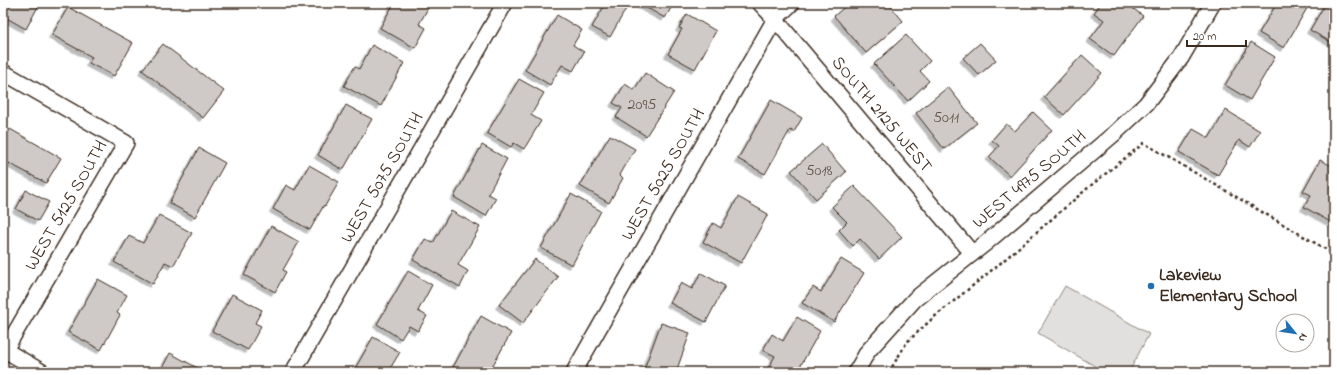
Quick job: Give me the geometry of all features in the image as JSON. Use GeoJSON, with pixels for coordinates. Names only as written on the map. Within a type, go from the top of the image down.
{"type":"FeatureCollection","features":[{"type":"Feature","properties":{"kind":"street","name":"WEST 5075 SOUTH"},"geometry":{"type":"LineString","coordinates":[[293,372],[505,3]]}},
{"type":"Feature","properties":{"kind":"street","name":"SOUTH 2125 WEST"},"geometry":{"type":"LineString","coordinates":[[760,3],[972,253]]}},
{"type":"Feature","properties":{"kind":"street","name":"WEST 5025 SOUTH"},"geometry":{"type":"LineString","coordinates":[[575,370],[775,19],[792,3]]}},
{"type":"Feature","properties":{"kind":"street","name":"WEST 4975 SOUTH"},"geometry":{"type":"LineString","coordinates":[[856,372],[868,351],[915,298],[986,242],[1109,138],[1146,104],[1181,58],[1213,3]]}},
{"type":"Feature","properties":{"kind":"street","name":"WEST 5125 SOUTH"},"geometry":{"type":"LineString","coordinates":[[3,72],[126,143],[4,350]]}},
{"type":"Feature","properties":{"kind":"street"},"geometry":{"type":"LineString","coordinates":[[4,350],[42,372]]}},
{"type":"Feature","properties":{"kind":"path"},"geometry":{"type":"LineString","coordinates":[[889,372],[907,342],[933,318],[1003,261],[1089,187],[1144,143],[1334,254]]}},
{"type":"Feature","properties":{"kind":"shaded area"},"geometry":{"type":"Polygon","coordinates":[[[1065,286],[1149,334],[1129,372],[1105,372],[1038,333],[1065,286]]]}},
{"type":"Feature","properties":{"kind":"building"},"geometry":{"type":"Polygon","coordinates":[[[3,3],[40,3],[26,29],[3,16],[3,3]]]}},
{"type":"Feature","properties":{"kind":"building"},"geometry":{"type":"Polygon","coordinates":[[[394,3],[431,3],[419,24],[426,28],[415,48],[380,28],[394,3]]]}},
{"type":"Feature","properties":{"kind":"building"},"geometry":{"type":"Polygon","coordinates":[[[606,3],[616,3],[626,9],[610,37],[592,27],[606,3]]]}},
{"type":"Feature","properties":{"kind":"building"},"geometry":{"type":"Polygon","coordinates":[[[638,3],[674,3],[665,18],[638,3]]]}},
{"type":"Feature","properties":{"kind":"building"},"geometry":{"type":"Polygon","coordinates":[[[849,3],[888,3],[903,21],[866,53],[834,16],[849,3]]]}},
{"type":"Feature","properties":{"kind":"building"},"geometry":{"type":"Polygon","coordinates":[[[1101,3],[1126,3],[1143,16],[1114,56],[1090,39],[1104,20],[1094,13],[1101,3]]]}},
{"type":"Feature","properties":{"kind":"building"},"geometry":{"type":"Polygon","coordinates":[[[1277,3],[1310,3],[1284,48],[1259,33],[1277,3]]]}},
{"type":"Feature","properties":{"kind":"building"},"geometry":{"type":"Polygon","coordinates":[[[1325,4],[1334,9],[1334,44],[1310,30],[1325,4]]]}},
{"type":"Feature","properties":{"kind":"building"},"geometry":{"type":"Polygon","coordinates":[[[68,7],[133,43],[114,76],[89,63],[92,57],[52,35],[68,7]]]}},
{"type":"Feature","properties":{"kind":"building"},"geometry":{"type":"Polygon","coordinates":[[[687,14],[716,31],[695,69],[668,54],[682,29],[679,28],[687,14]]]}},
{"type":"Feature","properties":{"kind":"building"},"geometry":{"type":"Polygon","coordinates":[[[557,15],[582,30],[573,45],[584,52],[573,71],[562,65],[550,85],[525,70],[557,15]]]}},
{"type":"Feature","properties":{"kind":"building"},"geometry":{"type":"Polygon","coordinates":[[[906,35],[930,61],[920,71],[929,81],[908,101],[874,64],[906,35]]]}},
{"type":"Feature","properties":{"kind":"building"},"geometry":{"type":"Polygon","coordinates":[[[1251,42],[1275,57],[1250,100],[1225,85],[1251,42]]]}},
{"type":"Feature","properties":{"kind":"building"},"geometry":{"type":"Polygon","coordinates":[[[980,43],[996,60],[979,75],[963,58],[980,43]]]}},
{"type":"Feature","properties":{"kind":"building"},"geometry":{"type":"Polygon","coordinates":[[[163,44],[224,91],[203,118],[142,70],[163,44]]]}},
{"type":"Feature","properties":{"kind":"building"},"geometry":{"type":"Polygon","coordinates":[[[372,45],[404,63],[381,106],[344,86],[355,66],[359,69],[372,45]]]}},
{"type":"Feature","properties":{"kind":"building"},"geometry":{"type":"Polygon","coordinates":[[[1082,55],[1102,73],[1064,115],[1044,97],[1082,55]]]}},
{"type":"Feature","properties":{"kind":"building"},"geometry":{"type":"Polygon","coordinates":[[[645,73],[674,92],[646,136],[616,117],[622,108],[613,103],[625,84],[634,90],[645,73]]]}},
{"type":"Feature","properties":{"kind":"building"},"geometry":{"type":"Polygon","coordinates":[[[519,79],[544,93],[531,115],[541,121],[524,149],[514,143],[511,147],[487,133],[519,79]]]}},
{"type":"Feature","properties":{"kind":"building"},"geometry":{"type":"Polygon","coordinates":[[[948,87],[977,123],[944,149],[916,113],[948,87]]]}},
{"type":"Feature","properties":{"kind":"building"},"geometry":{"type":"Polygon","coordinates":[[[771,100],[802,118],[794,132],[790,130],[765,174],[738,159],[771,100]]]}},
{"type":"Feature","properties":{"kind":"building"},"geometry":{"type":"Polygon","coordinates":[[[346,105],[372,119],[343,170],[318,155],[346,105]]]}},
{"type":"Feature","properties":{"kind":"building"},"geometry":{"type":"Polygon","coordinates":[[[1226,110],[1260,131],[1250,147],[1239,140],[1218,175],[1179,152],[1193,129],[1209,138],[1226,110]]]}},
{"type":"Feature","properties":{"kind":"building"},"geometry":{"type":"Polygon","coordinates":[[[1033,112],[1052,130],[1010,176],[989,157],[999,146],[992,140],[1006,124],[1015,131],[1033,112]]]}},
{"type":"Feature","properties":{"kind":"building"},"geometry":{"type":"Polygon","coordinates":[[[10,129],[61,158],[46,183],[3,160],[3,142],[10,129]]]}},
{"type":"Feature","properties":{"kind":"building"},"geometry":{"type":"Polygon","coordinates":[[[610,135],[635,149],[620,175],[623,178],[609,203],[580,186],[610,135]]]}},
{"type":"Feature","properties":{"kind":"building"},"geometry":{"type":"Polygon","coordinates":[[[822,144],[846,172],[816,199],[791,171],[822,144]]]}},
{"type":"Feature","properties":{"kind":"building"},"geometry":{"type":"Polygon","coordinates":[[[482,145],[507,159],[488,194],[496,198],[486,216],[454,197],[482,145]]]}},
{"type":"Feature","properties":{"kind":"building"},"geometry":{"type":"Polygon","coordinates":[[[199,148],[225,163],[195,217],[169,203],[199,148]]]}},
{"type":"Feature","properties":{"kind":"building"},"geometry":{"type":"Polygon","coordinates":[[[1320,160],[1334,167],[1334,224],[1304,207],[1311,195],[1303,191],[1320,160]]]}},
{"type":"Feature","properties":{"kind":"building"},"geometry":{"type":"Polygon","coordinates":[[[309,165],[339,182],[310,230],[273,209],[286,185],[295,190],[309,165]]]}},
{"type":"Feature","properties":{"kind":"building"},"geometry":{"type":"Polygon","coordinates":[[[854,186],[902,237],[879,259],[860,239],[853,246],[839,230],[847,222],[832,207],[854,186]]]}},
{"type":"Feature","properties":{"kind":"building"},"geometry":{"type":"Polygon","coordinates":[[[26,190],[49,202],[38,221],[16,209],[26,190]]]}},
{"type":"Feature","properties":{"kind":"building"},"geometry":{"type":"Polygon","coordinates":[[[571,194],[601,211],[572,265],[541,248],[571,194]]]}},
{"type":"Feature","properties":{"kind":"building"},"geometry":{"type":"Polygon","coordinates":[[[738,197],[768,214],[741,263],[703,242],[713,223],[721,228],[738,197]]]}},
{"type":"Feature","properties":{"kind":"building"},"geometry":{"type":"Polygon","coordinates":[[[451,211],[480,227],[458,265],[468,271],[460,287],[413,260],[425,239],[433,243],[451,211]]]}},
{"type":"Feature","properties":{"kind":"building"},"geometry":{"type":"Polygon","coordinates":[[[159,215],[192,233],[173,266],[165,262],[153,284],[114,262],[129,236],[143,243],[159,215]]]}},
{"type":"Feature","properties":{"kind":"building"},"geometry":{"type":"Polygon","coordinates":[[[271,226],[299,242],[283,270],[286,272],[275,292],[244,275],[271,226]]]}},
{"type":"Feature","properties":{"kind":"building"},"geometry":{"type":"Polygon","coordinates":[[[535,259],[558,277],[523,323],[499,305],[535,259]]]}},
{"type":"Feature","properties":{"kind":"building"},"geometry":{"type":"Polygon","coordinates":[[[841,259],[864,273],[834,322],[802,303],[813,287],[821,292],[841,259]]]}},
{"type":"Feature","properties":{"kind":"building"},"geometry":{"type":"Polygon","coordinates":[[[408,271],[432,285],[418,311],[427,316],[418,331],[409,326],[401,339],[377,324],[408,271]]]}},
{"type":"Feature","properties":{"kind":"building"},"geometry":{"type":"Polygon","coordinates":[[[701,273],[725,286],[706,322],[670,303],[681,283],[692,289],[701,273]]]}},
{"type":"Feature","properties":{"kind":"building"},"geometry":{"type":"Polygon","coordinates":[[[98,279],[127,295],[117,313],[120,315],[101,350],[68,332],[98,279]]]}},
{"type":"Feature","properties":{"kind":"building"},"geometry":{"type":"Polygon","coordinates":[[[232,294],[262,310],[255,323],[261,326],[248,350],[212,331],[232,294]]]}},
{"type":"Feature","properties":{"kind":"building"},"geometry":{"type":"Polygon","coordinates":[[[481,316],[511,333],[489,372],[458,372],[452,369],[481,316]]]}},
{"type":"Feature","properties":{"kind":"building"},"geometry":{"type":"Polygon","coordinates":[[[797,317],[820,331],[797,372],[774,372],[768,369],[775,356],[763,350],[772,334],[783,341],[797,317]]]}},
{"type":"Feature","properties":{"kind":"building"},"geometry":{"type":"Polygon","coordinates":[[[661,323],[690,333],[676,372],[643,372],[661,323]]]}},
{"type":"Feature","properties":{"kind":"building"},"geometry":{"type":"Polygon","coordinates":[[[373,337],[400,352],[388,372],[353,372],[373,337]]]}},
{"type":"Feature","properties":{"kind":"building"},"geometry":{"type":"Polygon","coordinates":[[[170,353],[205,372],[160,372],[170,353]]]}},
{"type":"Feature","properties":{"kind":"place","name":"Lakeview Elementary School"},"geometry":{"type":"Point","coordinates":[1151,286]}}]}
